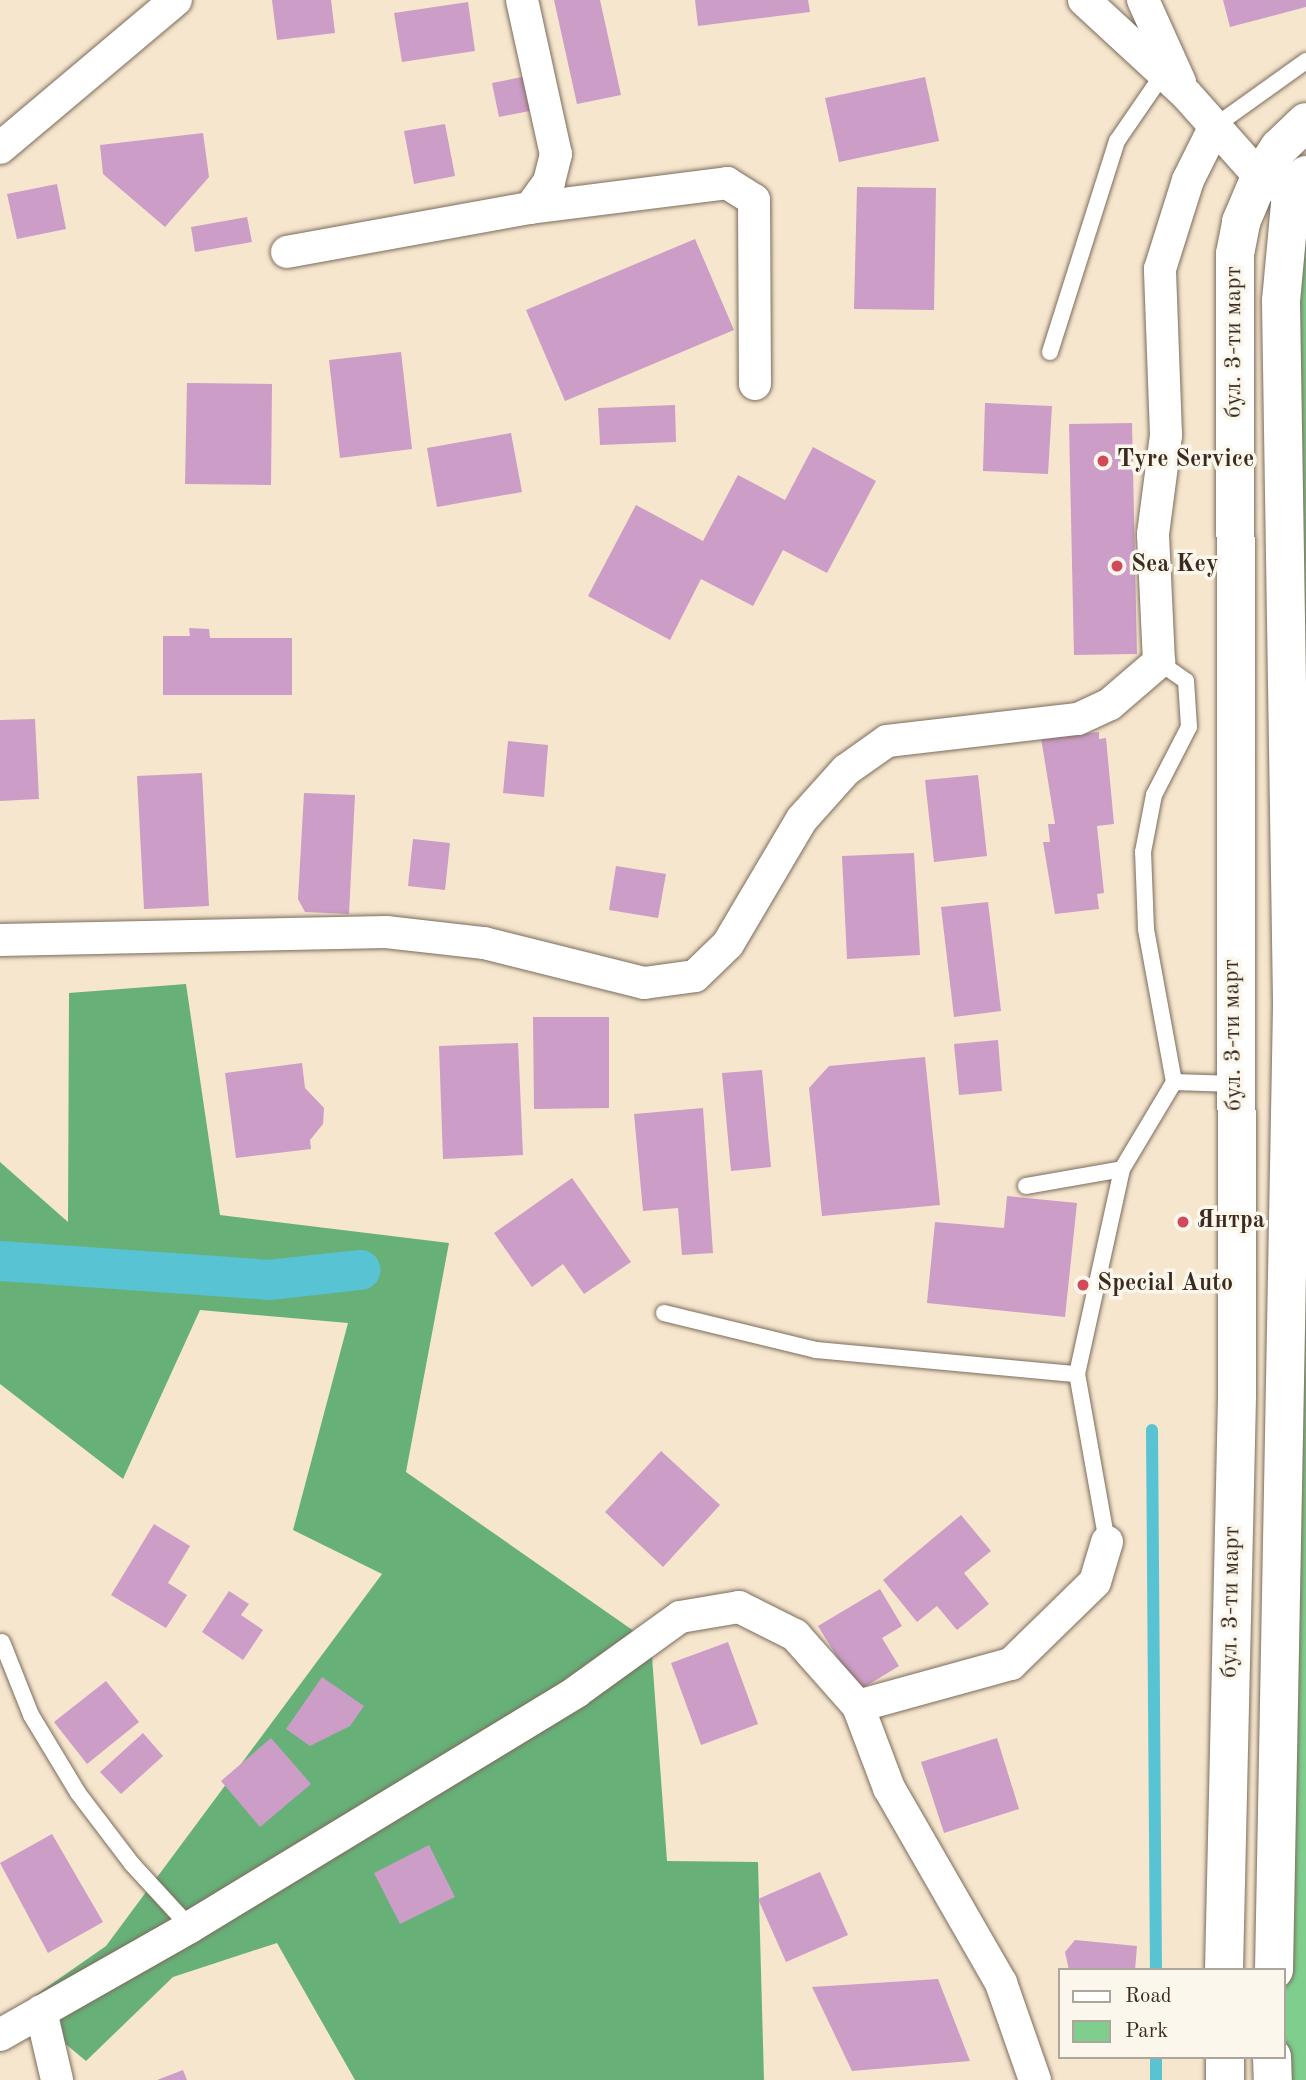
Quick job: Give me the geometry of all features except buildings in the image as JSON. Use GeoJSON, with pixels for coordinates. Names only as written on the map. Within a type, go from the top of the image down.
{"type":"FeatureCollection","features":[{"type":"Feature","properties":{"kind":"street"},"geometry":{"type":"LineString","coordinates":[[0,148],[176,0]]}},
{"type":"Feature","properties":{"kind":"street"},"geometry":{"type":"LineString","coordinates":[[522,0],[556,154],[549,182],[530,208]]}},
{"type":"Feature","properties":{"kind":"street"},"geometry":{"type":"LineString","coordinates":[[1084,0],[1175,84],[1215,126],[1286,182]]}},
{"type":"Feature","properties":{"kind":"street"},"geometry":{"type":"LineString","coordinates":[[1143,0],[1175,84]]}},
{"type":"Feature","properties":{"kind":"street","name":"бул. 3-ти март"},"geometry":{"type":"LineString","coordinates":[[1274,1968],[1298,1315],[1298,1060],[1281,301],[1286,182],[1279,148],[1306,122]]}},
{"type":"Feature","properties":{"kind":"street"},"geometry":{"type":"LineString","coordinates":[[0,940],[386,932],[484,943],[644,983],[695,976],[728,944],[802,818],[846,770],[887,741],[1078,719],[1110,704],[1159,662],[1153,534],[1166,435],[1160,270],[1188,180],[1215,126]]}},
{"type":"Feature","properties":{"kind":"street","name":"бул. 3-ти март"},"geometry":{"type":"LineString","coordinates":[[1224,1968],[1237,1381],[1234,1084],[1235,254],[1241,222],[1286,182]]}},
{"type":"Feature","properties":{"kind":"street"},"geometry":{"type":"LineString","coordinates":[[287,252],[530,208],[727,183],[754,201],[755,384]]}},
{"type":"Feature","properties":{"kind":"street"},"geometry":{"type":"LineString","coordinates":[[858,1706],[1011,1664],[1095,1582],[1107,1542]]}},
{"type":"Feature","properties":{"kind":"street"},"geometry":{"type":"LineString","coordinates":[[0,2035],[190,1927],[576,1692],[680,1617],[739,1607],[795,1635],[858,1706],[889,1788],[1001,1983],[1035,2080]]}},
{"type":"Feature","properties":{"kind":"street"},"geometry":{"type":"LineString","coordinates":[[41,2011],[57,2080]]}},
{"type":"Feature","properties":{"kind":"street"},"geometry":{"type":"LineString","coordinates":[[1225,2059],[1225,2080]]}},
{"type":"Feature","properties":{"kind":"street"},"geometry":{"type":"LineString","coordinates":[[1272,2059],[1273,2080]]}},
{"type":"Feature","properties":{"kind":"lane"},"geometry":{"type":"LineString","coordinates":[[1215,126],[1306,61]]}},
{"type":"Feature","properties":{"kind":"lane"},"geometry":{"type":"LineString","coordinates":[[1050,352],[1097,215],[1117,141],[1138,117],[1175,84]]}},
{"type":"Feature","properties":{"kind":"lane"},"geometry":{"type":"LineString","coordinates":[[1107,1542],[1077,1374],[1122,1169],[1174,1082],[1146,929],[1143,852],[1154,795],[1189,727],[1186,681],[1159,662]]}},
{"type":"Feature","properties":{"kind":"lane"},"geometry":{"type":"LineString","coordinates":[[1174,1082],[1234,1084]]}},
{"type":"Feature","properties":{"kind":"lane"},"geometry":{"type":"LineString","coordinates":[[1026,1186],[1122,1169]]}},
{"type":"Feature","properties":{"kind":"lane"},"geometry":{"type":"LineString","coordinates":[[664,1313],[816,1350],[1077,1374]]}},
{"type":"Feature","properties":{"kind":"lane"},"geometry":{"type":"LineString","coordinates":[[2,1642],[31,1715],[78,1793],[132,1864],[190,1927]]}},
{"type":"Feature","properties":{"kind":"green space"},"geometry":{"type":"Polygon","coordinates":[[[1306,175],[1306,2080],[1273,2080],[1282,2059],[1285,2059],[1281,301],[1306,175]]]}},
{"type":"Feature","properties":{"kind":"green space"},"geometry":{"type":"Polygon","coordinates":[[[186,984],[220,1215],[449,1243],[406,1472],[651,1643],[667,1861],[758,1862],[764,2080],[355,2080],[277,1943],[173,1977],[86,2061],[20,2006],[106,1946],[382,1574],[293,1530],[348,1323],[200,1310],[123,1479],[0,1384],[0,1162],[68,1222],[69,993],[186,984]]]}},
{"type":"Feature","properties":{"kind":"waterway"},"geometry":{"type":"LineString","coordinates":[[0,1261],[269,1280],[360,1270]]}},
{"type":"Feature","properties":{"kind":"waterway"},"geometry":{"type":"LineString","coordinates":[[1152,1430],[1156,1968]]}},
{"type":"Feature","properties":{"kind":"waterway"},"geometry":{"type":"LineString","coordinates":[[1156,2059],[1156,2080]]}},
{"type":"Feature","properties":{"kind":"place","name":"Tyre Service"},"geometry":{"type":"Point","coordinates":[1103,461]}},
{"type":"Feature","properties":{"kind":"place","name":"Sea Key"},"geometry":{"type":"Point","coordinates":[1117,566]}},
{"type":"Feature","properties":{"kind":"place","name":"Янтра"},"geometry":{"type":"Point","coordinates":[1183,1222]}},
{"type":"Feature","properties":{"kind":"place","name":"Special Auto"},"geometry":{"type":"Point","coordinates":[1083,1285]}}]}
